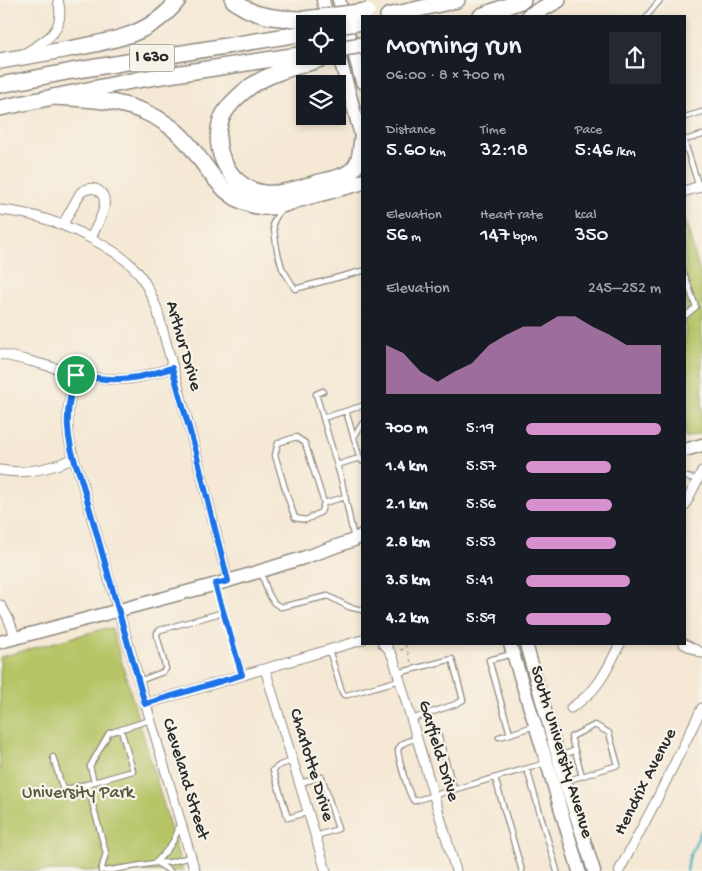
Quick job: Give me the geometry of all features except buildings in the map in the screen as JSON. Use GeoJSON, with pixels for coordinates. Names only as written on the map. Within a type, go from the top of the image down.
{"type":"FeatureCollection","features":[{"type":"Feature","properties":{"kind":"highway"},"geometry":{"type":"LineString","coordinates":[[0,61],[107,42],[129,36],[142,31],[162,18],[178,0]]}},
{"type":"Feature","properties":{"kind":"highway"},"geometry":{"type":"LineString","coordinates":[[233,0],[246,9],[259,14],[296,22]]}},
{"type":"Feature","properties":{"kind":"highway"},"geometry":{"type":"LineString","coordinates":[[392,15],[457,0]]}},
{"type":"Feature","properties":{"kind":"highway"},"geometry":{"type":"LineString","coordinates":[[483,15],[523,0]]}},
{"type":"Feature","properties":{"kind":"highway"},"geometry":{"type":"LineString","coordinates":[[531,15],[558,0]]}},
{"type":"Feature","properties":{"kind":"highway"},"geometry":{"type":"LineString","coordinates":[[372,15],[426,7]]}},
{"type":"Feature","properties":{"kind":"highway"},"geometry":{"type":"LineString","coordinates":[[346,19],[361,17]]}},
{"type":"Feature","properties":{"kind":"highway"},"geometry":{"type":"LineString","coordinates":[[346,23],[361,17]]}},
{"type":"Feature","properties":{"kind":"highway","name":"I 630"},"geometry":{"type":"LineString","coordinates":[[0,85],[296,28]]}},
{"type":"Feature","properties":{"kind":"highway"},"geometry":{"type":"LineString","coordinates":[[346,49],[361,45]]}},
{"type":"Feature","properties":{"kind":"highway","name":"I 630"},"geometry":{"type":"LineString","coordinates":[[0,108],[136,80],[296,60]]}},
{"type":"Feature","properties":{"kind":"highway"},"geometry":{"type":"LineString","coordinates":[[297,65],[265,78],[252,86],[228,108],[223,117],[218,144],[220,155],[234,178],[250,189],[264,193],[287,191],[339,177],[350,172],[358,160],[361,144]]}},
{"type":"Feature","properties":{"kind":"highway"},"geometry":{"type":"LineString","coordinates":[[52,98],[97,100],[127,106],[150,114],[183,137],[214,179],[231,195],[245,203],[276,207],[361,182]]}},
{"type":"Feature","properties":{"kind":"highway"},"geometry":{"type":"LineString","coordinates":[[337,189],[356,191],[361,194]]}},
{"type":"Feature","properties":{"kind":"main road"},"geometry":{"type":"LineString","coordinates":[[323,0],[327,15]]}},
{"type":"Feature","properties":{"kind":"main road"},"geometry":{"type":"LineString","coordinates":[[340,0],[361,78]]}},
{"type":"Feature","properties":{"kind":"main road"},"geometry":{"type":"LineString","coordinates":[[342,65],[361,135]]}},
{"type":"Feature","properties":{"kind":"main road"},"geometry":{"type":"LineString","coordinates":[[686,450],[702,445]]}},
{"type":"Feature","properties":{"kind":"main road"},"geometry":{"type":"LineString","coordinates":[[0,642],[228,581],[360,539]]}},
{"type":"Feature","properties":{"kind":"main road","name":"South University Avenue"},"geometry":{"type":"LineString","coordinates":[[526,645],[579,871]]}},
{"type":"Feature","properties":{"kind":"main road","name":"South University Avenue"},"geometry":{"type":"LineString","coordinates":[[511,649],[536,726],[565,781],[594,871]]}},
{"type":"Feature","properties":{"kind":"street"},"geometry":{"type":"LineString","coordinates":[[16,58],[44,43],[52,36],[59,22],[58,0]]}},
{"type":"Feature","properties":{"kind":"street"},"geometry":{"type":"LineString","coordinates":[[686,191],[700,186]]}},
{"type":"Feature","properties":{"kind":"street"},"geometry":{"type":"LineString","coordinates":[[63,224],[80,192],[91,188],[96,189],[104,196],[105,205],[90,238]]}},
{"type":"Feature","properties":{"kind":"street","name":"Arthur Drive"},"geometry":{"type":"LineString","coordinates":[[0,210],[21,212],[63,224],[125,260],[146,284],[157,309],[228,581]]}},
{"type":"Feature","properties":{"kind":"street"},"geometry":{"type":"LineString","coordinates":[[0,354],[76,375],[105,379],[140,377],[172,368]]}},
{"type":"Feature","properties":{"kind":"street","name":"Cleveland Street"},"geometry":{"type":"LineString","coordinates":[[76,375],[69,398],[68,416],[68,433],[73,459],[80,475],[195,871]]}},
{"type":"Feature","properties":{"kind":"street"},"geometry":{"type":"LineString","coordinates":[[0,470],[32,470],[57,465],[73,459]]}},
{"type":"Feature","properties":{"kind":"street"},"geometry":{"type":"LineString","coordinates":[[686,503],[700,475]]}},
{"type":"Feature","properties":{"kind":"street"},"geometry":{"type":"LineString","coordinates":[[0,605],[10,620],[15,638]]}},
{"type":"Feature","properties":{"kind":"street"},"geometry":{"type":"LineString","coordinates":[[145,704],[361,640]]}},
{"type":"Feature","properties":{"kind":"street","name":"Garfield Drive"},"geometry":{"type":"LineString","coordinates":[[384,645],[391,652],[399,677],[456,871]]}},
{"type":"Feature","properties":{"kind":"street"},"geometry":{"type":"LineString","coordinates":[[570,708],[585,698],[600,680],[620,645]]}},
{"type":"Feature","properties":{"kind":"street"},"geometry":{"type":"LineString","coordinates":[[686,645],[702,653]]}},
{"type":"Feature","properties":{"kind":"street","name":"Charlotte Drive"},"geometry":{"type":"LineString","coordinates":[[265,669],[326,871]]}},
{"type":"Feature","properties":{"kind":"street","name":"Hendrix Avenue"},"geometry":{"type":"LineString","coordinates":[[616,870],[655,803],[702,708]]}},
{"type":"Feature","properties":{"kind":"lane"},"geometry":{"type":"LineString","coordinates":[[648,15],[660,0]]}},
{"type":"Feature","properties":{"kind":"lane"},"geometry":{"type":"LineString","coordinates":[[686,117],[702,112]]}},
{"type":"Feature","properties":{"kind":"lane"},"geometry":{"type":"LineString","coordinates":[[686,141],[702,135]]}},
{"type":"Feature","properties":{"kind":"lane"},"geometry":{"type":"LineString","coordinates":[[686,144],[700,186]]}},
{"type":"Feature","properties":{"kind":"lane"},"geometry":{"type":"LineString","coordinates":[[285,204],[272,223],[276,250],[282,268],[295,289],[361,271]]}},
{"type":"Feature","properties":{"kind":"lane"},"geometry":{"type":"LineString","coordinates":[[686,279],[696,307],[686,315]]}},
{"type":"Feature","properties":{"kind":"lane"},"geometry":{"type":"LineString","coordinates":[[323,391],[316,394],[345,497],[360,539]]}},
{"type":"Feature","properties":{"kind":"lane"},"geometry":{"type":"LineString","coordinates":[[323,418],[361,406]]}},
{"type":"Feature","properties":{"kind":"lane"},"geometry":{"type":"LineString","coordinates":[[337,465],[356,459],[361,460],[346,411]]}},
{"type":"Feature","properties":{"kind":"lane"},"geometry":{"type":"LineString","coordinates":[[354,437],[361,426]]}},
{"type":"Feature","properties":{"kind":"lane"},"geometry":{"type":"LineString","coordinates":[[296,438],[305,443],[324,503],[322,512],[306,520],[295,518],[286,495],[275,455],[278,443],[296,438]]}},
{"type":"Feature","properties":{"kind":"lane"},"geometry":{"type":"LineString","coordinates":[[686,477],[700,475]]}},
{"type":"Feature","properties":{"kind":"lane"},"geometry":{"type":"LineString","coordinates":[[324,503],[345,497]]}},
{"type":"Feature","properties":{"kind":"lane"},"geometry":{"type":"LineString","coordinates":[[261,571],[268,593],[274,603],[281,607],[328,596],[349,607],[361,610]]}},
{"type":"Feature","properties":{"kind":"lane"},"geometry":{"type":"LineString","coordinates":[[215,584],[242,675]]}},
{"type":"Feature","properties":{"kind":"lane"},"geometry":{"type":"LineString","coordinates":[[139,681],[163,672],[166,669],[157,636],[160,630],[224,612]]}},
{"type":"Feature","properties":{"kind":"lane"},"geometry":{"type":"LineString","coordinates":[[329,649],[344,695],[384,684],[413,669],[452,659],[463,700],[412,719]]}},
{"type":"Feature","properties":{"kind":"lane"},"geometry":{"type":"LineString","coordinates":[[510,734],[489,660],[511,649]]}},
{"type":"Feature","properties":{"kind":"lane"},"geometry":{"type":"LineString","coordinates":[[94,782],[90,766],[109,733],[150,720]]}},
{"type":"Feature","properties":{"kind":"lane"},"geometry":{"type":"LineString","coordinates":[[565,781],[582,776],[618,765],[608,733],[595,724],[571,737],[582,776]]}},
{"type":"Feature","properties":{"kind":"lane"},"geometry":{"type":"LineString","coordinates":[[499,737],[536,726]]}},
{"type":"Feature","properties":{"kind":"lane"},"geometry":{"type":"LineString","coordinates":[[53,757],[62,790],[133,771],[121,730]]}},
{"type":"Feature","properties":{"kind":"lane"},"geometry":{"type":"LineString","coordinates":[[438,734],[454,790]]}},
{"type":"Feature","properties":{"kind":"lane"},"geometry":{"type":"LineString","coordinates":[[418,738],[402,743],[398,750],[406,782],[414,801],[526,769],[574,751]]}},
{"type":"Feature","properties":{"kind":"lane"},"geometry":{"type":"LineString","coordinates":[[293,761],[280,765],[273,770],[288,818],[308,812]]}},
{"type":"Feature","properties":{"kind":"lane"},"geometry":{"type":"LineString","coordinates":[[526,769],[557,871]]}},
{"type":"Feature","properties":{"kind":"lane"},"geometry":{"type":"LineString","coordinates":[[300,783],[322,777],[338,829],[315,836]]}},
{"type":"Feature","properties":{"kind":"lane"},"geometry":{"type":"LineString","coordinates":[[495,778],[522,871]]}},
{"type":"Feature","properties":{"kind":"lane"},"geometry":{"type":"LineString","coordinates":[[87,784],[106,852],[103,871],[171,862],[190,857]]}},
{"type":"Feature","properties":{"kind":"lane"},"geometry":{"type":"LineString","coordinates":[[156,863],[174,840],[180,816]]}},
{"type":"Feature","properties":{"kind":"lane"},"geometry":{"type":"LineString","coordinates":[[156,863],[170,871]]}},
{"type":"Feature","properties":{"kind":"path"},"geometry":{"type":"LineString","coordinates":[[406,645],[413,669]]}},
{"type":"Feature","properties":{"kind":"path"},"geometry":{"type":"LineString","coordinates":[[394,651],[407,648]]}},
{"type":"Feature","properties":{"kind":"green space"},"geometry":{"type":"Polygon","coordinates":[[[686,223],[702,280],[702,433],[686,438],[686,223]]]}},
{"type":"Feature","properties":{"kind":"green space","name":"University Park"},"geometry":{"type":"Polygon","coordinates":[[[107,628],[112,629],[183,871],[0,871],[0,657],[107,628]]]}},
{"type":"Feature","properties":{"kind":"waterway"},"geometry":{"type":"LineString","coordinates":[[687,871],[689,858],[702,829]]}},
{"type":"Feature","properties":{"kind":"route"},"geometry":{"type":"LineString","coordinates":[[172,368],[195,449],[228,581],[215,584],[242,675],[145,704],[80,475],[73,459],[68,433],[68,416],[69,398],[76,375],[105,379],[128,378],[140,377],[172,368]]}}]}
